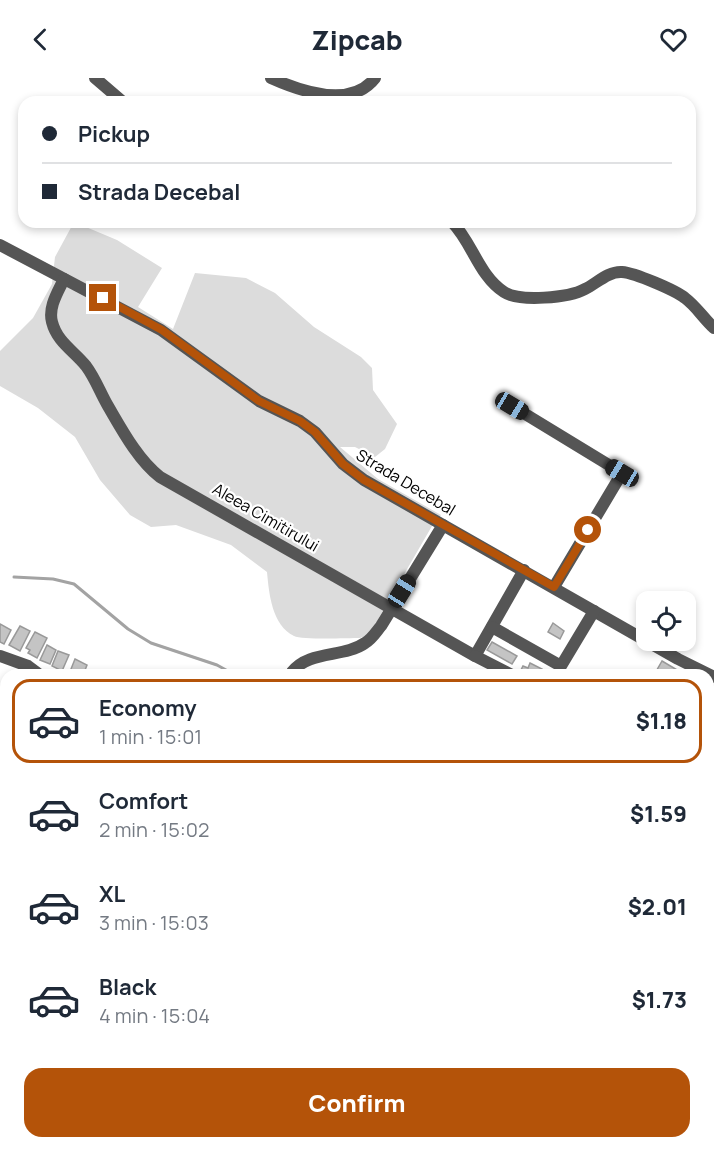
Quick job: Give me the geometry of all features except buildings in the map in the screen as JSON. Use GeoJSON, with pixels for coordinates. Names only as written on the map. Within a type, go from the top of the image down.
{"type":"FeatureCollection","features":[{"type":"Feature","properties":{"kind":"street"},"geometry":{"type":"LineString","coordinates":[[94,78],[116,96]]}},
{"type":"Feature","properties":{"kind":"street"},"geometry":{"type":"LineString","coordinates":[[271,78],[293,88],[315,93],[338,94],[356,92],[368,86],[375,78]]}},
{"type":"Feature","properties":{"kind":"street"},"geometry":{"type":"LineString","coordinates":[[456,228],[491,278],[504,292],[521,297],[573,294],[612,273],[622,272],[648,280],[684,297],[714,328]]}},
{"type":"Feature","properties":{"kind":"street","name":"Strada Decebal"},"geometry":{"type":"LineString","coordinates":[[0,246],[162,330],[259,401],[300,421],[315,432],[343,464],[364,480],[698,669]]}},
{"type":"Feature","properties":{"kind":"street","name":"Aleea Cimitirului"},"geometry":{"type":"LineString","coordinates":[[64,279],[51,309],[55,331],[94,376],[108,406],[149,467],[160,477],[500,669]]}},
{"type":"Feature","properties":{"kind":"street"},"geometry":{"type":"LineString","coordinates":[[512,406],[622,473],[554,587]]}},
{"type":"Feature","properties":{"kind":"street"},"geometry":{"type":"LineString","coordinates":[[294,669],[306,660],[359,647],[366,643],[376,633],[443,525]]}},
{"type":"Feature","properties":{"kind":"street"},"geometry":{"type":"LineString","coordinates":[[475,656],[524,570]]}},
{"type":"Feature","properties":{"kind":"street"},"geometry":{"type":"LineString","coordinates":[[560,669],[594,611]]}},
{"type":"Feature","properties":{"kind":"street"},"geometry":{"type":"LineString","coordinates":[[492,627],[557,669]]}},
{"type":"Feature","properties":{"kind":"street"},"geometry":{"type":"LineString","coordinates":[[0,656],[32,669]]}},
{"type":"Feature","properties":{"kind":"shaded area"},"geometry":{"type":"Polygon","coordinates":[[[71,228],[88,228],[117,240],[162,268],[138,307],[173,329],[195,273],[246,278],[275,293],[314,327],[361,357],[372,368],[373,390],[397,424],[385,449],[375,457],[355,447],[340,447],[378,479],[441,515],[432,526],[369,635],[360,638],[294,636],[276,617],[267,572],[231,545],[176,525],[151,527],[130,515],[100,480],[75,437],[38,408],[0,386],[0,351],[33,318],[52,284],[55,257],[71,228]]]}},
{"type":"Feature","properties":{"kind":"waterway"},"geometry":{"type":"LineString","coordinates":[[14,577],[53,579],[74,584],[128,629],[151,643],[224,669]]}},
{"type":"Feature","properties":{"kind":"route"},"geometry":{"type":"LineString","coordinates":[[103,298],[162,330],[259,401],[300,421],[315,432],[343,464],[364,480],[554,587],[588,530]]}}]}
